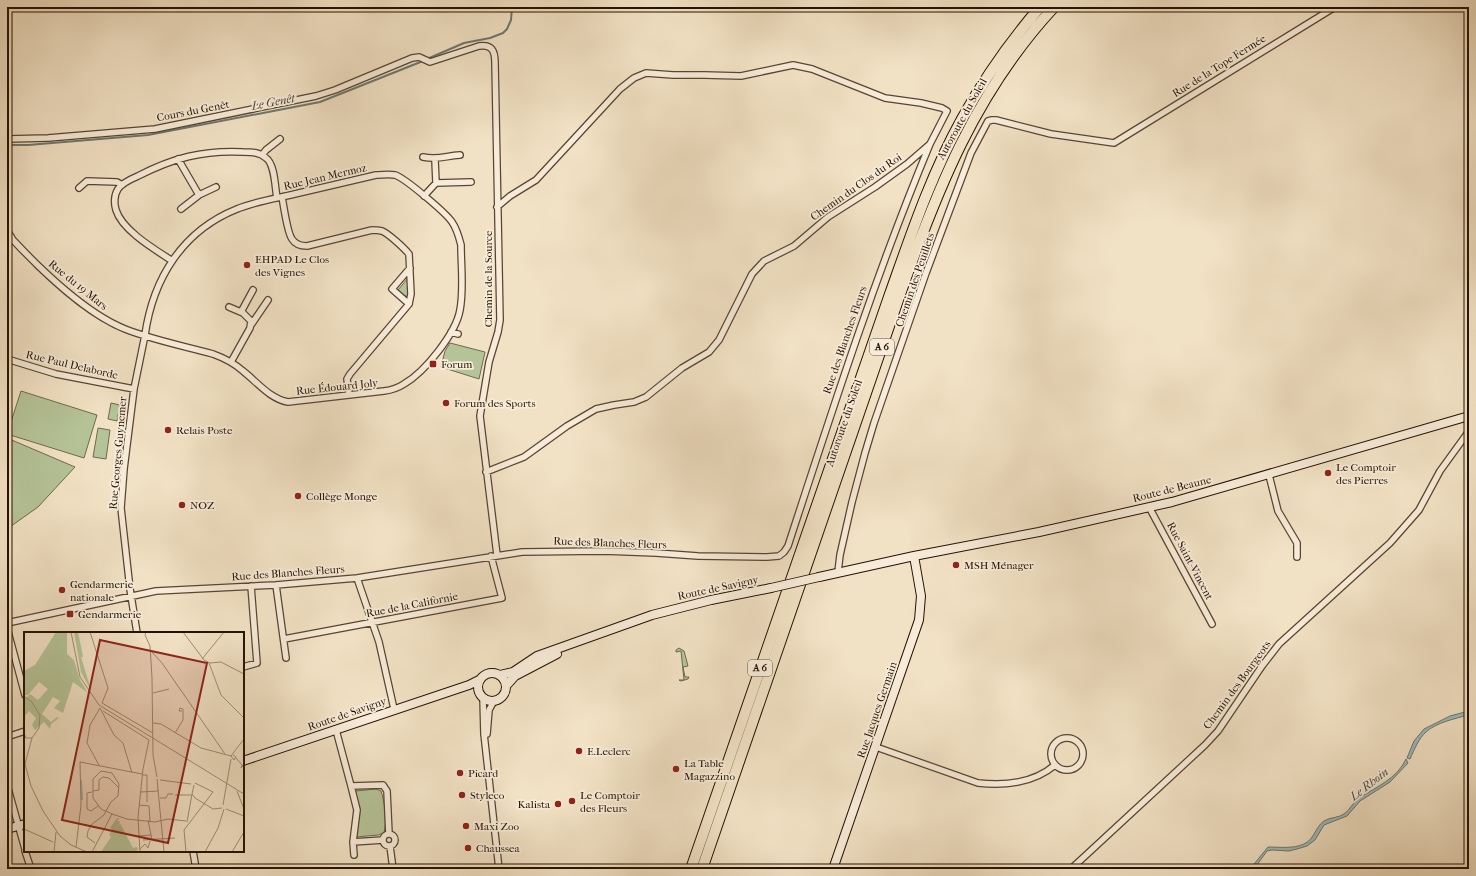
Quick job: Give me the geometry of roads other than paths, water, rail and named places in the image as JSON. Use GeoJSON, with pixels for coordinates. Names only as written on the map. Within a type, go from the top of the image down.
{"type":"FeatureCollection","features":[{"type":"Feature","properties":{"kind":"highway","name":"Autoroute du Soleil"},"geometry":{"type":"LineString","coordinates":[[691,869],[887,302],[923,204],[950,141],[971,103],[996,62],[1040,7]]}},
{"type":"Feature","properties":{"kind":"highway","name":"Autoroute du Soleil"},"geometry":{"type":"LineString","coordinates":[[702,869],[899,297],[938,193],[966,132],[992,88],[1021,46],[1054,7]]}},
{"type":"Feature","properties":{"kind":"main road","name":"Route de Beaune"},"geometry":{"type":"LineString","coordinates":[[875,564],[1039,532],[1150,507],[1269,475],[1469,416]]}},
{"type":"Feature","properties":{"kind":"main road","name":"Rue Jacques Germain"},"geometry":{"type":"LineString","coordinates":[[833,869],[876,748],[920,614],[921,596],[914,556]]}},
{"type":"Feature","properties":{"kind":"main road","name":"Route de Savigny"},"geometry":{"type":"LineString","coordinates":[[500,675],[512,672],[529,662],[562,647],[570,646],[625,624],[667,611],[875,564]]}},
{"type":"Feature","properties":{"kind":"main road","name":"Route de Savigny"},"geometry":{"type":"LineString","coordinates":[[506,686],[529,662]]}},
{"type":"Feature","properties":{"kind":"main road"},"geometry":{"type":"LineString","coordinates":[[488,673],[496,673],[500,675],[505,679],[506,686],[503,696],[494,701],[490,701],[481,695],[478,685],[479,680],[488,673]]}},
{"type":"Feature","properties":{"kind":"main road","name":"Route de Savigny"},"geometry":{"type":"LineString","coordinates":[[244,761],[479,680]]}},
{"type":"Feature","properties":{"kind":"main road","name":"Route de Savigny"},"geometry":{"type":"LineString","coordinates":[[459,688],[481,695]]}},
{"type":"Feature","properties":{"kind":"main road"},"geometry":{"type":"LineString","coordinates":[[7,829],[22,825]]}},
{"type":"Feature","properties":{"kind":"street","name":"Rue de la Tope Fermée"},"geometry":{"type":"LineString","coordinates":[[1114,143],[1335,7]]}},
{"type":"Feature","properties":{"kind":"street","name":"Cours du Genêt"},"geometry":{"type":"LineString","coordinates":[[7,139],[48,138],[155,129],[316,96],[335,90],[412,58],[419,57],[425,60],[435,61],[479,46],[488,46],[491,48]]}},
{"type":"Feature","properties":{"kind":"street","name":"Chemin de la Source"},"geometry":{"type":"LineString","coordinates":[[491,48],[494,53],[495,63],[500,320],[498,332],[492,343],[480,416],[494,556]]}},
{"type":"Feature","properties":{"kind":"street","name":"Chemin du Clos du Roi"},"geometry":{"type":"LineString","coordinates":[[486,472],[524,457],[567,426],[596,409],[634,402],[646,397],[682,368],[709,352],[719,340],[752,274],[759,265],[768,258],[794,246],[828,217],[887,179],[930,144],[947,111],[942,108],[921,103],[885,98],[812,69],[794,65],[741,76],[646,73],[634,78],[620,89],[536,180],[510,196],[497,207]]}},
{"type":"Feature","properties":{"kind":"street","name":"Chemin des Peuillets"},"geometry":{"type":"LineString","coordinates":[[838,572],[844,538],[860,471],[874,423],[926,273],[975,143],[986,123],[990,120],[996,120],[1051,134],[1114,143]]}},
{"type":"Feature","properties":{"kind":"street"},"geometry":{"type":"LineString","coordinates":[[262,155],[280,139]]}},
{"type":"Feature","properties":{"kind":"street","name":"Rue des Blanches Fleurs"},"geometry":{"type":"LineString","coordinates":[[7,623],[170,589],[276,585],[357,578],[494,556],[534,552],[604,551],[698,556],[779,556],[788,546],[870,298],[908,196],[930,144]]}},
{"type":"Feature","properties":{"kind":"street"},"geometry":{"type":"LineString","coordinates":[[171,260],[146,243],[119,217],[115,209],[114,201],[117,189],[159,166],[178,159],[208,152],[253,153],[262,155],[270,162],[291,237],[300,245],[306,246],[372,230],[379,230],[386,233],[409,254],[411,294],[408,304],[350,374],[347,379],[349,395]]}},
{"type":"Feature","properties":{"kind":"street"},"geometry":{"type":"LineString","coordinates":[[423,157],[435,160],[448,156],[460,155]]}},
{"type":"Feature","properties":{"kind":"street"},"geometry":{"type":"LineString","coordinates":[[178,159],[199,195]]}},
{"type":"Feature","properties":{"kind":"street"},"geometry":{"type":"LineString","coordinates":[[424,196],[436,183],[435,160]]}},
{"type":"Feature","properties":{"kind":"street","name":"Rue Jean Mermoz"},"geometry":{"type":"LineString","coordinates":[[145,336],[155,293],[171,260],[191,238],[215,220],[241,207],[376,175],[386,174],[395,175],[403,179],[424,196],[451,220],[459,237],[461,245],[461,300],[457,321],[451,332]]}},
{"type":"Feature","properties":{"kind":"street"},"geometry":{"type":"LineString","coordinates":[[79,188],[87,181],[117,182],[122,185]]}},
{"type":"Feature","properties":{"kind":"street"},"geometry":{"type":"LineString","coordinates":[[436,183],[471,182]]}},
{"type":"Feature","properties":{"kind":"street"},"geometry":{"type":"LineString","coordinates":[[181,209],[199,195],[216,187]]}},
{"type":"Feature","properties":{"kind":"street"},"geometry":{"type":"LineString","coordinates":[[7,230],[14,241]]}},
{"type":"Feature","properties":{"kind":"street","name":"Rue du 19 Mars"},"geometry":{"type":"LineString","coordinates":[[7,238],[14,241],[61,286],[94,311],[118,326],[145,336]]}},
{"type":"Feature","properties":{"kind":"street"},"geometry":{"type":"LineString","coordinates":[[408,304],[392,289],[410,268]]}},
{"type":"Feature","properties":{"kind":"street"},"geometry":{"type":"LineString","coordinates":[[241,312],[254,290]]}},
{"type":"Feature","properties":{"kind":"street"},"geometry":{"type":"LineString","coordinates":[[231,362],[251,326],[268,300]]}},
{"type":"Feature","properties":{"kind":"street"},"geometry":{"type":"LineString","coordinates":[[229,307],[241,312],[251,321],[251,326]]}},
{"type":"Feature","properties":{"kind":"street"},"geometry":{"type":"LineString","coordinates":[[451,332],[458,334]]}},
{"type":"Feature","properties":{"kind":"street","name":"Rue Édouard Joly"},"geometry":{"type":"LineString","coordinates":[[145,336],[213,354],[231,362],[269,393],[282,401],[299,401],[389,391],[406,384],[422,369],[451,332]]}},
{"type":"Feature","properties":{"kind":"street","name":"Rue Georges Guynemer"},"geometry":{"type":"LineString","coordinates":[[137,632],[131,596],[121,508],[124,469],[134,389],[145,336]]}},
{"type":"Feature","properties":{"kind":"street","name":"Rue Paul Delaborde"},"geometry":{"type":"LineString","coordinates":[[7,359],[56,374],[134,389]]}},
{"type":"Feature","properties":{"kind":"street","name":"Chemin des Bourgeots"},"geometry":{"type":"LineString","coordinates":[[1071,869],[1205,745],[1218,731],[1262,666],[1279,644],[1390,543],[1406,526],[1419,510],[1440,471],[1469,431]]}},
{"type":"Feature","properties":{"kind":"street"},"geometry":{"type":"LineString","coordinates":[[1269,475],[1278,511],[1296,542],[1297,556]]}},
{"type":"Feature","properties":{"kind":"street","name":"Rue Saint-Vincent"},"geometry":{"type":"LineString","coordinates":[[1150,507],[1212,624]]}},
{"type":"Feature","properties":{"kind":"street","name":"Rue de la Californie"},"geometry":{"type":"LineString","coordinates":[[284,639],[502,598],[494,556]]}},
{"type":"Feature","properties":{"kind":"street"},"geometry":{"type":"LineString","coordinates":[[357,578],[379,642],[394,709]]}},
{"type":"Feature","properties":{"kind":"street"},"geometry":{"type":"LineString","coordinates":[[276,585],[286,658]]}},
{"type":"Feature","properties":{"kind":"street"},"geometry":{"type":"LineString","coordinates":[[244,667],[257,663],[251,586]]}},
{"type":"Feature","properties":{"kind":"street"},"geometry":{"type":"LineString","coordinates":[[7,628],[24,691]]}},
{"type":"Feature","properties":{"kind":"street"},"geometry":{"type":"LineString","coordinates":[[481,695],[499,869]]}},
{"type":"Feature","properties":{"kind":"street"},"geometry":{"type":"LineString","coordinates":[[486,741],[489,710],[494,701]]}},
{"type":"Feature","properties":{"kind":"street"},"geometry":{"type":"LineString","coordinates":[[336,730],[352,786],[357,810],[353,842],[354,855]]}},
{"type":"Feature","properties":{"kind":"street"},"geometry":{"type":"LineString","coordinates":[[7,737],[24,731]]}},
{"type":"Feature","properties":{"kind":"street"},"geometry":{"type":"LineString","coordinates":[[1068,737],[1079,742],[1084,753],[1082,761],[1077,767],[1066,770],[1056,765],[1051,754],[1054,743],[1068,737]]}},
{"type":"Feature","properties":{"kind":"street"},"geometry":{"type":"LineString","coordinates":[[876,748],[978,783],[992,785],[1006,784],[1032,778],[1043,774],[1056,765]]}},
{"type":"Feature","properties":{"kind":"street"},"geometry":{"type":"LineString","coordinates":[[7,785],[22,825],[24,842]]}},
{"type":"Feature","properties":{"kind":"street"},"geometry":{"type":"LineString","coordinates":[[352,786],[382,785],[387,791],[389,834]]}},
{"type":"Feature","properties":{"kind":"street"},"geometry":{"type":"LineString","coordinates":[[383,840],[385,835],[389,834]]}},
{"type":"Feature","properties":{"kind":"street"},"geometry":{"type":"LineString","coordinates":[[389,834],[393,835],[395,839],[394,844],[390,846]]}},
{"type":"Feature","properties":{"kind":"street"},"geometry":{"type":"LineString","coordinates":[[353,842],[383,840]]}},
{"type":"Feature","properties":{"kind":"street"},"geometry":{"type":"LineString","coordinates":[[383,840],[385,844],[390,846]]}},
{"type":"Feature","properties":{"kind":"street"},"geometry":{"type":"LineString","coordinates":[[390,846],[393,869]]}},
{"type":"Feature","properties":{"kind":"street"},"geometry":{"type":"LineString","coordinates":[[26,852],[31,869]]}},
{"type":"Feature","properties":{"kind":"street"},"geometry":{"type":"LineString","coordinates":[[193,852],[196,869]]}},
{"type":"Feature","properties":{"kind":"water"},"geometry":{"type":"Polygon","coordinates":[[[1469,710],[1468,715],[1446,721],[1426,732],[1421,737],[1410,759],[1407,758],[1414,741],[1424,729],[1450,716],[1469,710]]]}},
{"type":"Feature","properties":{"kind":"water"},"geometry":{"type":"Polygon","coordinates":[[[1406,759],[1408,763],[1390,782],[1360,801],[1347,816],[1324,825],[1315,840],[1307,846],[1289,851],[1267,851],[1254,869],[1250,869],[1268,847],[1295,847],[1308,842],[1324,821],[1344,814],[1359,798],[1392,777],[1406,759]]]}},
{"type":"Feature","properties":{"kind":"waterway","name":"Le Genêt"},"geometry":{"type":"LineString","coordinates":[[427,59],[464,43],[490,38],[503,33],[507,29],[511,20],[512,7]]}},
{"type":"Feature","properties":{"kind":"waterway","name":"Le Genêt"},"geometry":{"type":"LineString","coordinates":[[7,145],[28,145],[148,135],[320,102],[423,61]]}},
{"type":"Feature","properties":{"kind":"place","name":"EHPAD Le Clos des Vignes"},"geometry":{"type":"Point","coordinates":[247,265]}},
{"type":"Feature","properties":{"kind":"place","name":"Forum"},"geometry":{"type":"Point","coordinates":[433,364]}},
{"type":"Feature","properties":{"kind":"place","name":"Forum des Sports"},"geometry":{"type":"Point","coordinates":[446,403]}},
{"type":"Feature","properties":{"kind":"place","name":"Relais Poste"},"geometry":{"type":"Point","coordinates":[168,430]}},
{"type":"Feature","properties":{"kind":"place","name":"Le Comptoir des Pierres"},"geometry":{"type":"Point","coordinates":[1328,473]}},
{"type":"Feature","properties":{"kind":"place","name":"Collège Monge"},"geometry":{"type":"Point","coordinates":[298,496]}},
{"type":"Feature","properties":{"kind":"place","name":"NOZ"},"geometry":{"type":"Point","coordinates":[182,505]}},
{"type":"Feature","properties":{"kind":"place","name":"MSH Ménager"},"geometry":{"type":"Point","coordinates":[956,565]}},
{"type":"Feature","properties":{"kind":"place","name":"Gendarmerie nationale"},"geometry":{"type":"Point","coordinates":[62,590]}},
{"type":"Feature","properties":{"kind":"place","name":"Gendarmerie"},"geometry":{"type":"Point","coordinates":[70,614]}},
{"type":"Feature","properties":{"kind":"place","name":"E.Leclerc"},"geometry":{"type":"Point","coordinates":[579,751]}},
{"type":"Feature","properties":{"kind":"place","name":"La Table Magazzino"},"geometry":{"type":"Point","coordinates":[676,769]}},
{"type":"Feature","properties":{"kind":"place","name":"Picard"},"geometry":{"type":"Point","coordinates":[460,773]}},
{"type":"Feature","properties":{"kind":"place","name":"Styleco"},"geometry":{"type":"Point","coordinates":[462,795]}},
{"type":"Feature","properties":{"kind":"place","name":"Le Comptoir des Fleurs"},"geometry":{"type":"Point","coordinates":[572,801]}},
{"type":"Feature","properties":{"kind":"place","name":"Kalista"},"geometry":{"type":"Point","coordinates":[558,804]}},
{"type":"Feature","properties":{"kind":"place","name":"Maxi Zoo"},"geometry":{"type":"Point","coordinates":[466,826]}},
{"type":"Feature","properties":{"kind":"place","name":"Chaussea"},"geometry":{"type":"Point","coordinates":[468,848]}},
{"type":"Feature","properties":{"kind":"water label","name":"Le Rhoin"},"geometry":{"type":"Point","coordinates":[1369,784]}}]}
